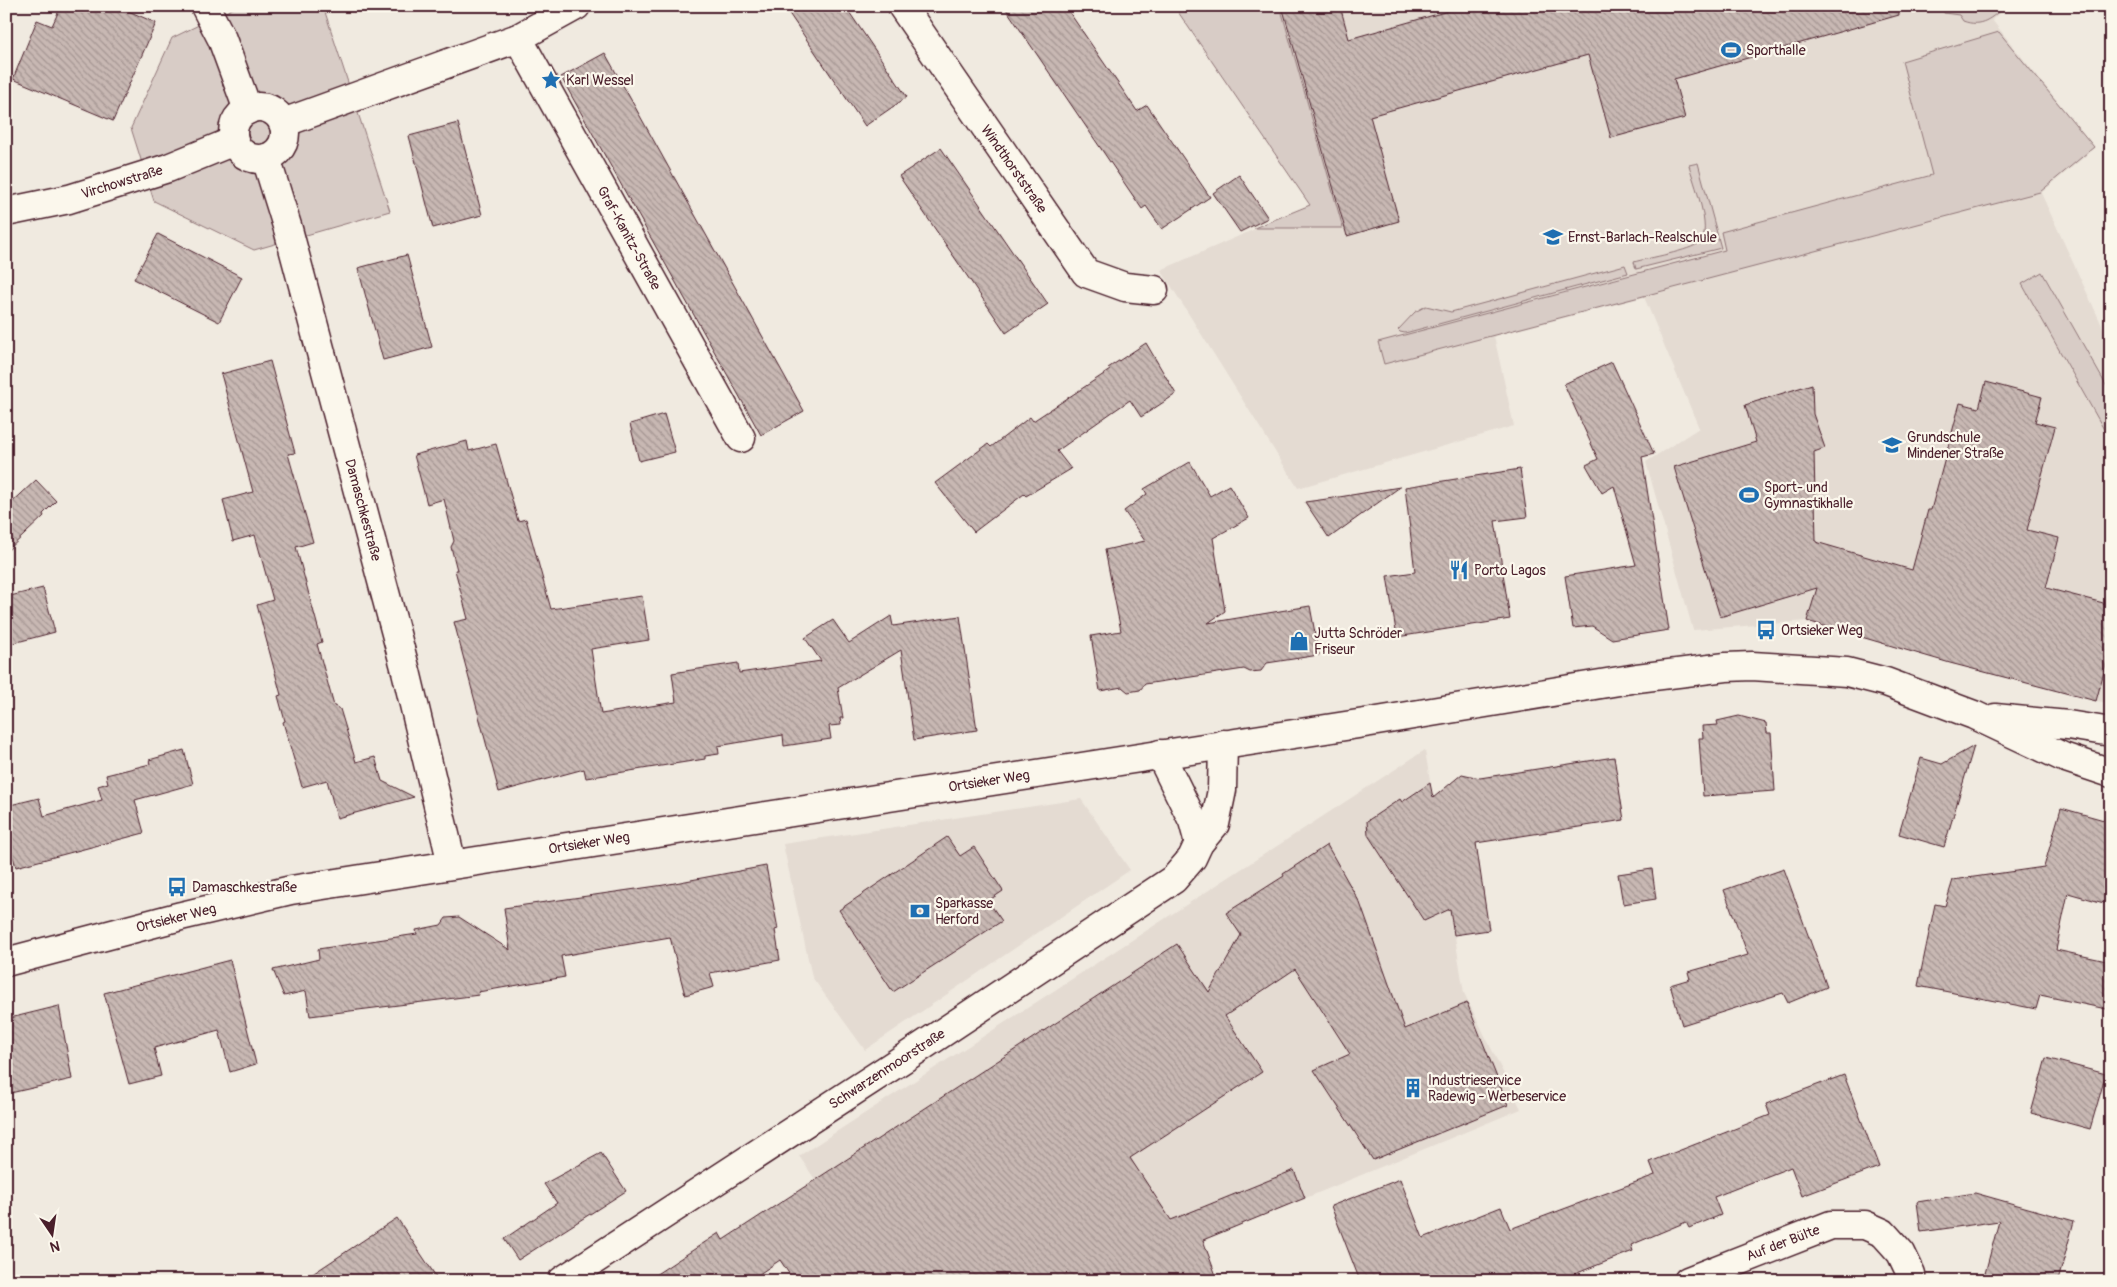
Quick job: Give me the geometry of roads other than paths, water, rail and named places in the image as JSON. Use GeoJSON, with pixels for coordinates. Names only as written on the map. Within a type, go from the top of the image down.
{"type":"FeatureCollection","features":[{"type":"Feature","properties":{"kind":"street"},"geometry":{"type":"LineString","coordinates":[[205,6],[222,39],[248,110]]}},
{"type":"Feature","properties":{"kind":"street"},"geometry":{"type":"LineString","coordinates":[[283,123],[518,38],[576,6]]}},
{"type":"Feature","properties":{"kind":"street","name":"Windthorststraße"},"geometry":{"type":"LineString","coordinates":[[902,6],[1086,273],[1125,287],[1154,290]]}},
{"type":"Feature","properties":{"kind":"street","name":"Graf-Kanitz-Straße"},"geometry":{"type":"LineString","coordinates":[[518,38],[741,438]]}},
{"type":"Feature","properties":{"kind":"street"},"geometry":{"type":"LineString","coordinates":[[258,107],[268,109],[277,115],[283,123],[285,134],[282,144],[276,153],[266,158],[256,159],[247,156],[239,150],[234,141],[235,123],[240,115],[248,110],[258,107]]}},
{"type":"Feature","properties":{"kind":"street","name":"Virchowstraße"},"geometry":{"type":"LineString","coordinates":[[6,212],[69,199],[168,168],[234,141]]}},
{"type":"Feature","properties":{"kind":"street","name":"Damaschkestraße"},"geometry":{"type":"LineString","coordinates":[[266,158],[288,229],[403,662],[452,864]]}},
{"type":"Feature","properties":{"kind":"street","name":"Ortsieker Weg"},"geometry":{"type":"LineString","coordinates":[[6,962],[181,916],[291,890],[1637,678],[1735,667],[1847,672],[1886,682],[1974,716],[2063,757],[2111,773]]}},
{"type":"Feature","properties":{"kind":"street","name":"Ortsieker Weg"},"geometry":{"type":"LineString","coordinates":[[1974,716],[2068,725],[2111,732]]}},
{"type":"Feature","properties":{"kind":"street","name":"Schwarzenmoorstraße"},"geometry":{"type":"LineString","coordinates":[[562,1281],[909,1055],[1174,879],[1192,858],[1199,843],[1214,824],[1222,790],[1223,744]]}},
{"type":"Feature","properties":{"kind":"street"},"geometry":{"type":"LineString","coordinates":[[1160,754],[1193,822],[1199,843]]}},
{"type":"Feature","properties":{"kind":"street","name":"Auf der Bülte"},"geometry":{"type":"LineString","coordinates":[[1688,1281],[1830,1225],[1865,1225],[1883,1234],[1901,1253],[1911,1274],[1911,1281]]}},
{"type":"Feature","properties":{"kind":"place","name":"Sporthalle"},"geometry":{"type":"Point","coordinates":[1731,50]}},
{"type":"Feature","properties":{"kind":"place","name":"Karl Wessel"},"geometry":{"type":"Point","coordinates":[551,80]}},
{"type":"Feature","properties":{"kind":"place","name":"Ernst-Barlach-Realschule"},"geometry":{"type":"Point","coordinates":[1553,237]}},
{"type":"Feature","properties":{"kind":"place","name":"Grundschule Mindener Straße"},"geometry":{"type":"Point","coordinates":[1892,445]}},
{"type":"Feature","properties":{"kind":"place","name":"Sport- und Gymnastikhalle"},"geometry":{"type":"Point","coordinates":[1749,495]}},
{"type":"Feature","properties":{"kind":"place","name":"Porto Lagos"},"geometry":{"type":"Point","coordinates":[1459,570]}},
{"type":"Feature","properties":{"kind":"place","name":"Ortsieker Weg"},"geometry":{"type":"Point","coordinates":[1766,630]}},
{"type":"Feature","properties":{"kind":"place","name":"Jutta Schröder Friseur"},"geometry":{"type":"Point","coordinates":[1299,641]}},
{"type":"Feature","properties":{"kind":"place","name":"Damaschkestraße"},"geometry":{"type":"Point","coordinates":[177,887]}},
{"type":"Feature","properties":{"kind":"place","name":"Sparkasse Herford"},"geometry":{"type":"Point","coordinates":[920,911]}},
{"type":"Feature","properties":{"kind":"place","name":"Industrieservice Radewig - Werbeservice"},"geometry":{"type":"Point","coordinates":[1413,1088]}}]}
